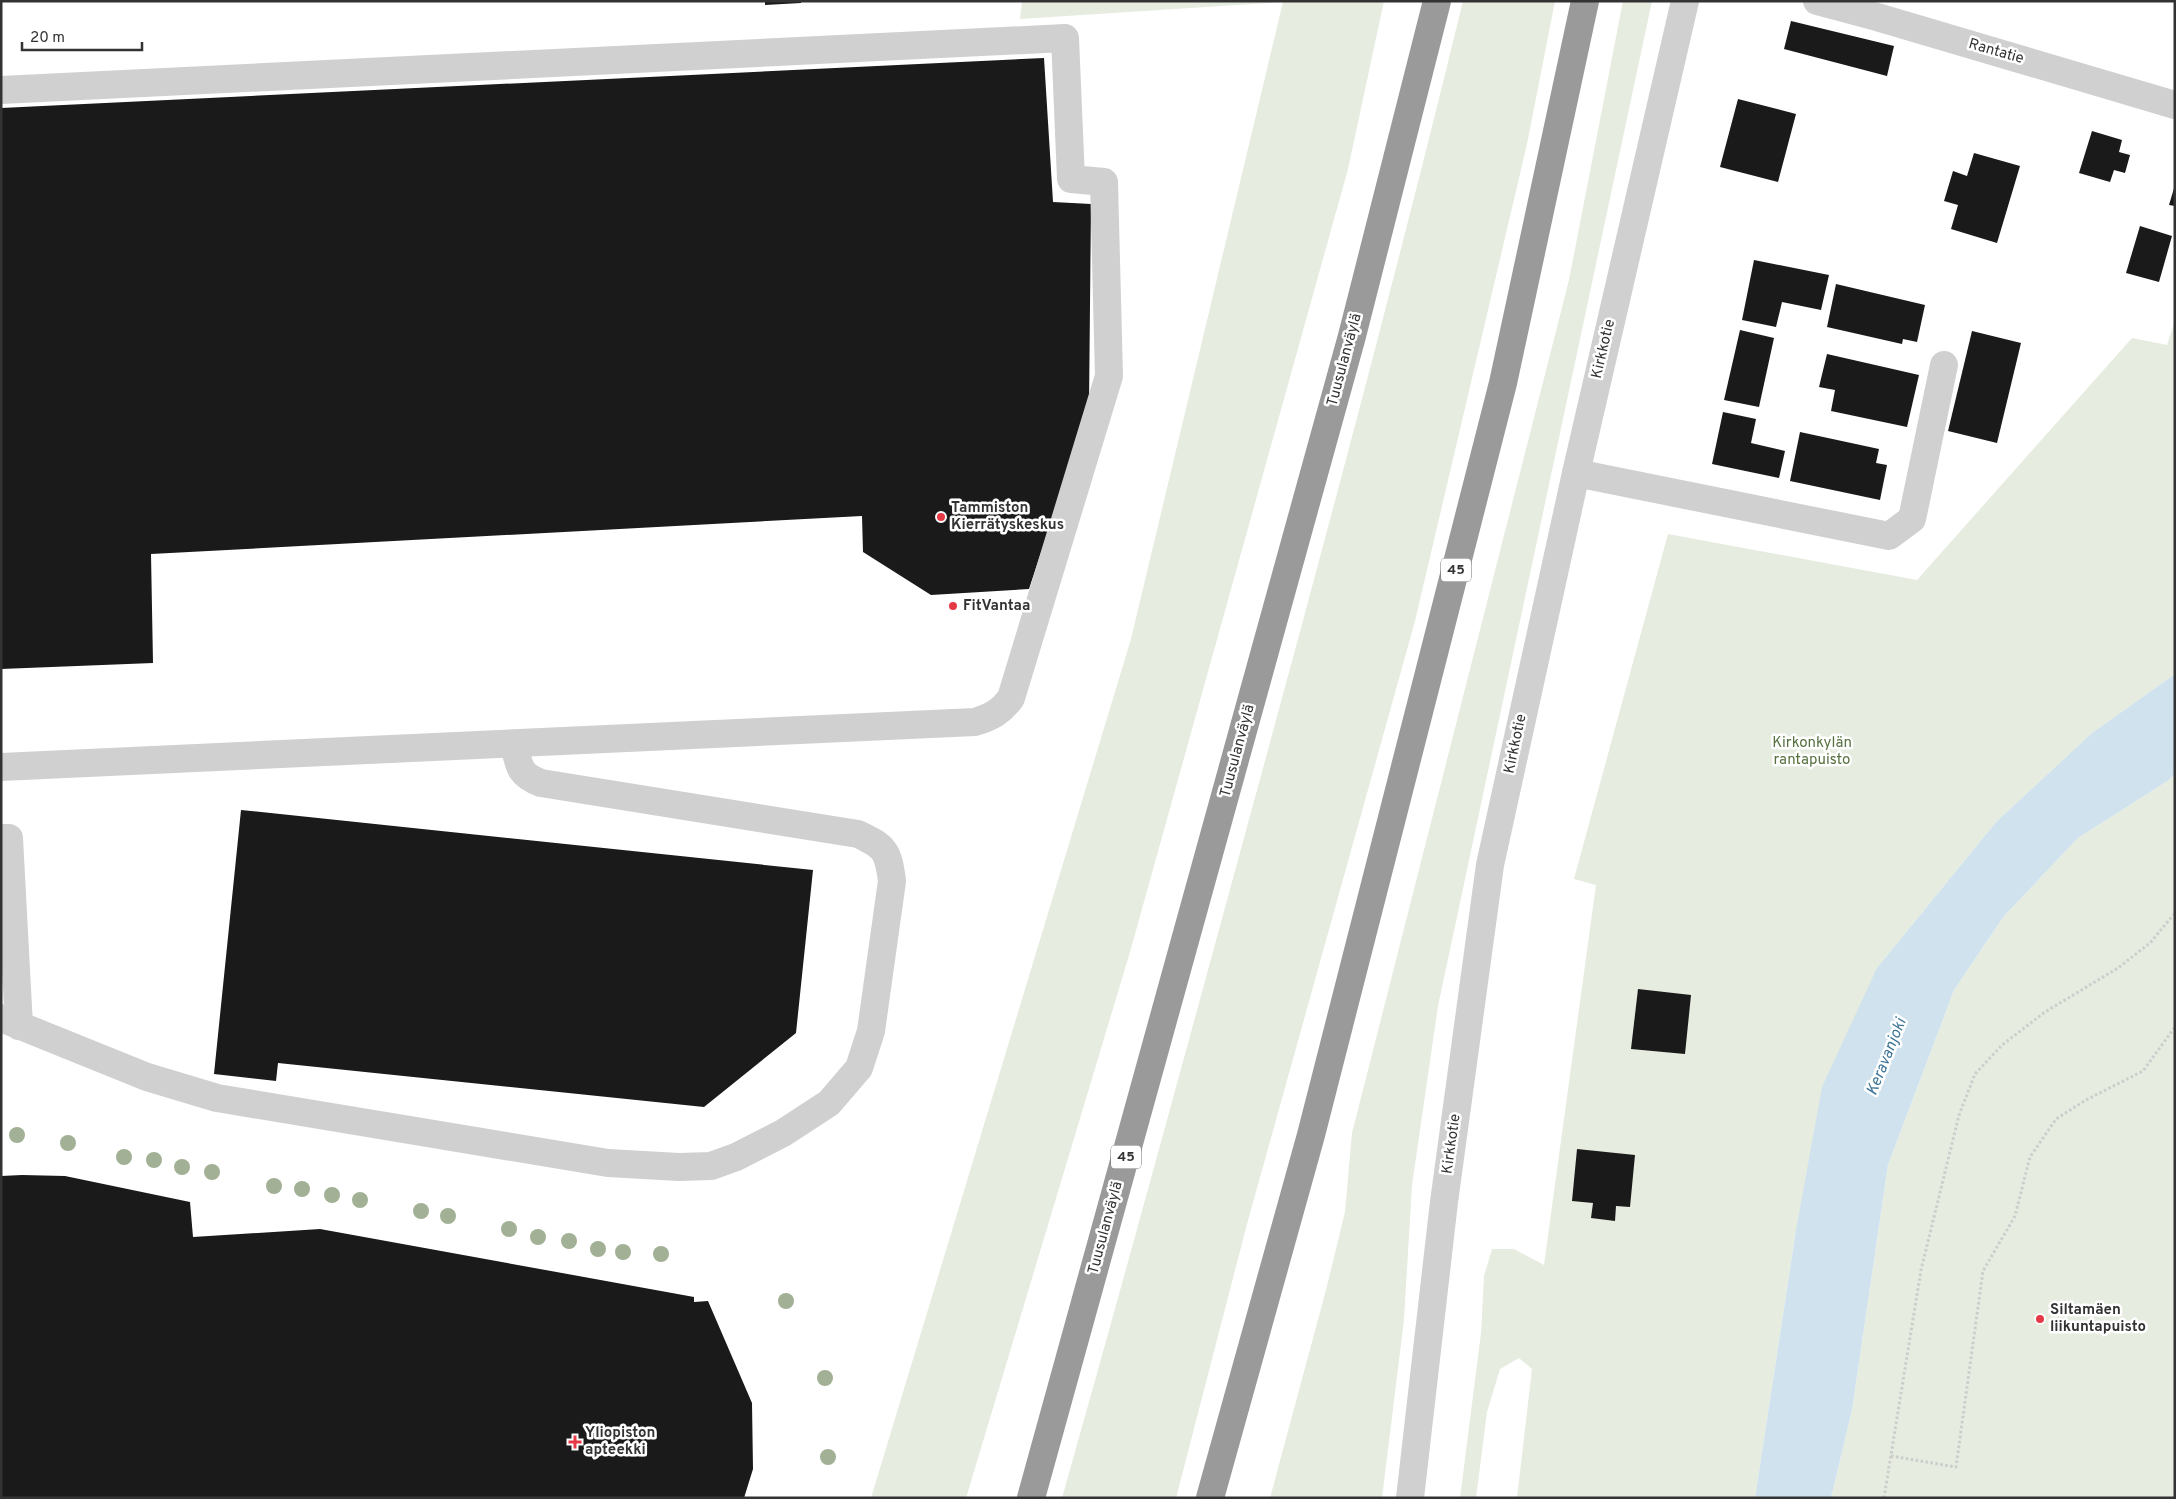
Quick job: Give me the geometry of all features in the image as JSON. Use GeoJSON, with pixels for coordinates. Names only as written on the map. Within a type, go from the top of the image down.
{"type":"FeatureCollection","features":[{"type":"Feature","properties":{"kind":"highway","name":"Tuusulanväylä"},"geometry":{"type":"LineString","coordinates":[[1032,1493],[1352,336],[1437,1]]}},
{"type":"Feature","properties":{"kind":"highway","name":"45"},"geometry":{"type":"LineString","coordinates":[[1210,1498],[1311,1135],[1501,393],[1585,1]]}},
{"type":"Feature","properties":{"kind":"street","name":"Kirkkotie"},"geometry":{"type":"LineString","coordinates":[[1410,1498],[1444,1202],[1490,865],[1576,473],[1685,1]]}},
{"type":"Feature","properties":{"kind":"street","name":"Rantatie"},"geometry":{"type":"LineString","coordinates":[[1817,1],[2175,105]]}},
{"type":"Feature","properties":{"kind":"street"},"geometry":{"type":"LineString","coordinates":[[1,90],[1065,38],[1071,179],[1104,182],[1109,376],[1011,698],[1003,710],[990,718],[975,722],[1,767]]}},
{"type":"Feature","properties":{"kind":"street"},"geometry":{"type":"LineString","coordinates":[[1576,473],[1889,536],[1912,519],[1944,365]]}},
{"type":"Feature","properties":{"kind":"street"},"geometry":{"type":"LineString","coordinates":[[1,838],[9,838],[10,1022],[147,1077],[217,1098],[608,1163],[679,1168],[711,1166],[736,1157],[783,1133],[829,1103],[859,1068],[870,1031],[892,881],[890,862],[881,846],[858,834],[541,783],[527,778],[519,767],[514,744]]}},
{"type":"Feature","properties":{"kind":"path"},"geometry":{"type":"LineString","coordinates":[[1884,1498],[1921,1270],[1959,1116],[1975,1074],[2002,1045],[2046,1012],[2118,968],[2150,943],[2175,913]]}},
{"type":"Feature","properties":{"kind":"path"},"geometry":{"type":"LineString","coordinates":[[1891,1456],[1956,1467],[1983,1272],[2015,1216],[2030,1157],[2056,1119],[2086,1100],[2143,1071],[2175,1027]]}},
{"type":"Feature","properties":{"kind":"green space"},"geometry":{"type":"Polygon","coordinates":[[[1022,1],[1384,1],[1348,169],[1130,952],[966,1498],[871,1498],[1131,639],[1283,2],[1020,19],[1022,1]]]}},
{"type":"Feature","properties":{"kind":"green space"},"geometry":{"type":"Polygon","coordinates":[[[1463,1],[1555,1],[1527,144],[1415,621],[1247,1224],[1176,1498],[1062,1498],[1173,1100],[1325,538],[1382,324],[1463,1]]]}},
{"type":"Feature","properties":{"kind":"green space"},"geometry":{"type":"Polygon","coordinates":[[[1623,1],[1652,1],[1438,1006],[1412,1185],[1404,1320],[1382,1498],[1270,1498],[1345,1212],[1352,1133],[1569,280],[1623,1]]]}},
{"type":"Feature","properties":{"kind":"green space","name":"Kirkonkylän rantapuisto"},"geometry":{"type":"Polygon","coordinates":[[[2175,321],[2175,674],[2092,733],[1996,822],[1877,968],[1796,1230],[1755,1498],[1517,1498],[1532,1369],[1519,1358],[1500,1369],[1487,1412],[1476,1498],[1460,1498],[1481,1333],[1484,1276],[1492,1249],[1514,1249],[1544,1265],[1596,885],[1574,879],[1668,534],[1917,580],[2132,338],[2167,345],[2175,321]]]}},
{"type":"Feature","properties":{"kind":"green space","name":"Siltamäen liikuntapuisto"},"geometry":{"type":"Polygon","coordinates":[[[2175,773],[2175,1498],[1831,1498],[1852,1410],[1888,1165],[1954,990],[2004,916],[2078,838],[2169,780],[2175,773]]]}},
{"type":"Feature","properties":{"kind":"water","name":"Keravanjoki"},"geometry":{"type":"Polygon","coordinates":[[[2175,674],[2175,773],[2169,780],[2078,838],[2004,916],[1954,990],[1888,1165],[1852,1410],[1831,1498],[1755,1498],[1796,1230],[1822,1087],[1877,968],[1996,822],[2092,733],[2175,674]]]}},
{"type":"Feature","properties":{"kind":"building"},"geometry":{"type":"Polygon","coordinates":[[[765,1],[801,1],[801,3],[765,5],[765,1]]]}},
{"type":"Feature","properties":{"kind":"building"},"geometry":{"type":"Polygon","coordinates":[[[1791,21],[1894,46],[1887,76],[1784,49],[1791,21]]]}},
{"type":"Feature","properties":{"kind":"building"},"geometry":{"type":"Polygon","coordinates":[[[1044,58],[1053,202],[1091,204],[1089,406],[1029,589],[931,595],[863,552],[862,516],[151,554],[153,663],[1,669],[1,108],[1044,58]]]}},
{"type":"Feature","properties":{"kind":"building"},"geometry":{"type":"Polygon","coordinates":[[[1738,99],[1796,114],[1778,182],[1720,167],[1738,99]]]}},
{"type":"Feature","properties":{"kind":"building"},"geometry":{"type":"Polygon","coordinates":[[[2092,131],[2122,140],[2119,152],[2130,155],[2125,173],[2114,170],[2110,182],[2079,173],[2092,131]]]}},
{"type":"Feature","properties":{"kind":"building"},"geometry":{"type":"Polygon","coordinates":[[[1974,153],[2020,166],[1997,243],[1951,229],[1958,205],[1944,201],[1953,171],[1967,176],[1974,153]]]}},
{"type":"Feature","properties":{"kind":"building"},"geometry":{"type":"Polygon","coordinates":[[[2175,185],[2175,206],[2169,205],[2175,185]]]}},
{"type":"Feature","properties":{"kind":"building"},"geometry":{"type":"Polygon","coordinates":[[[2140,226],[2172,236],[2159,282],[2126,273],[2140,226]]]}},
{"type":"Feature","properties":{"kind":"building"},"geometry":{"type":"Polygon","coordinates":[[[1754,260],[1829,275],[1821,310],[1782,302],[1776,327],[1742,320],[1754,260]]]}},
{"type":"Feature","properties":{"kind":"building"},"geometry":{"type":"Polygon","coordinates":[[[1836,284],[1925,305],[1917,342],[1903,339],[1902,344],[1827,327],[1836,284]]]}},
{"type":"Feature","properties":{"kind":"building"},"geometry":{"type":"Polygon","coordinates":[[[1740,330],[1774,338],[1759,407],[1724,400],[1740,330]]]}},
{"type":"Feature","properties":{"kind":"building"},"geometry":{"type":"Polygon","coordinates":[[[1972,331],[2021,343],[1997,443],[1948,431],[1972,331]]]}},
{"type":"Feature","properties":{"kind":"building"},"geometry":{"type":"Polygon","coordinates":[[[1827,354],[1919,375],[1907,427],[1831,411],[1835,390],[1819,387],[1827,354]]]}},
{"type":"Feature","properties":{"kind":"building"},"geometry":{"type":"Polygon","coordinates":[[[1723,412],[1756,419],[1751,443],[1785,451],[1779,478],[1712,464],[1723,412]]]}},
{"type":"Feature","properties":{"kind":"building"},"geometry":{"type":"Polygon","coordinates":[[[1800,432],[1879,449],[1876,463],[1887,465],[1880,500],[1790,481],[1800,432]]]}},
{"type":"Feature","properties":{"kind":"building"},"geometry":{"type":"Polygon","coordinates":[[[241,810],[813,870],[796,1033],[704,1107],[278,1063],[276,1081],[214,1074],[241,810]]]}},
{"type":"Feature","properties":{"kind":"building"},"geometry":{"type":"Polygon","coordinates":[[[1638,989],[1691,995],[1685,1054],[1631,1049],[1638,989]]]}},
{"type":"Feature","properties":{"kind":"building"},"geometry":{"type":"Polygon","coordinates":[[[1577,1149],[1635,1155],[1630,1207],[1616,1206],[1615,1221],[1591,1218],[1593,1203],[1572,1201],[1577,1149]]]}},
{"type":"Feature","properties":{"kind":"building"},"geometry":{"type":"Polygon","coordinates":[[[1,1176],[65,1176],[190,1202],[193,1237],[320,1229],[694,1297],[694,1302],[708,1301],[752,1403],[753,1469],[744,1498],[1,1498],[1,1176]]]}},
{"type":"Feature","properties":{"kind":"place","name":"Tammiston Kierrätyskeskus"},"geometry":{"type":"Point","coordinates":[941,517]}},
{"type":"Feature","properties":{"kind":"place","name":"FitVantaa"},"geometry":{"type":"Point","coordinates":[953,606]}},
{"type":"Feature","properties":{"kind":"place","name":"Siltamäen liikuntapuisto"},"geometry":{"type":"Point","coordinates":[2040,1319]}},
{"type":"Feature","properties":{"kind":"place","name":"Yliopiston apteekki"},"geometry":{"type":"Point","coordinates":[575,1442]}}]}
